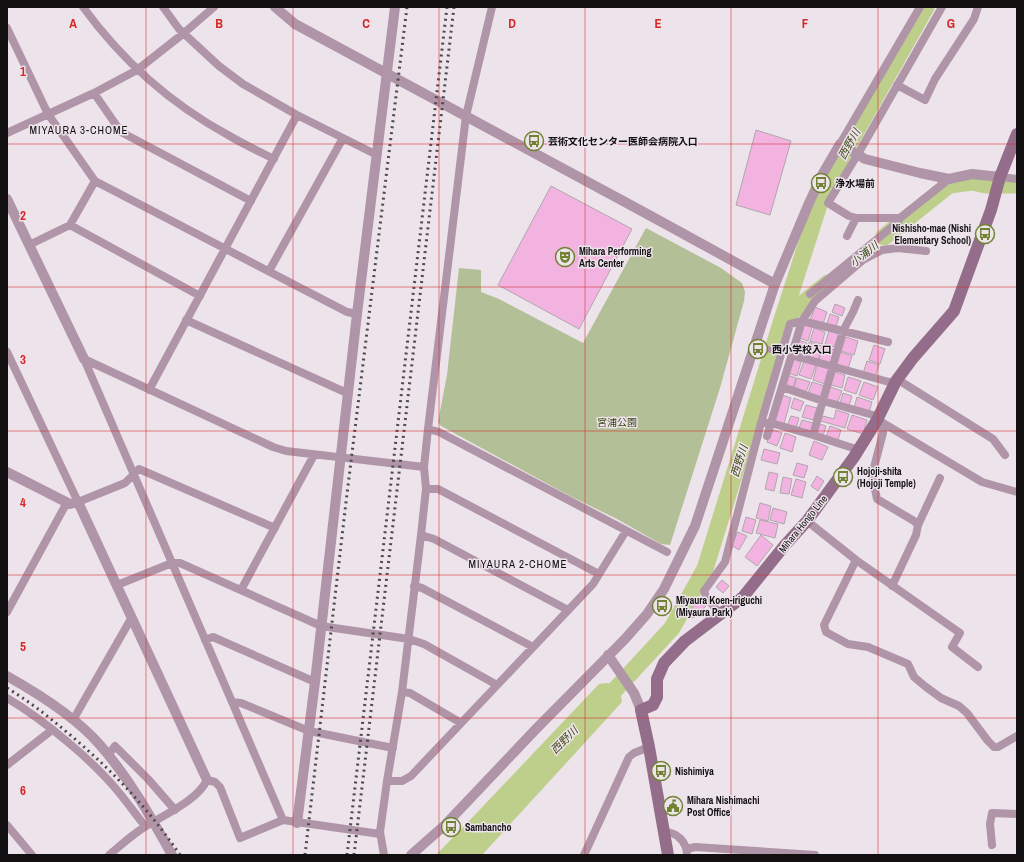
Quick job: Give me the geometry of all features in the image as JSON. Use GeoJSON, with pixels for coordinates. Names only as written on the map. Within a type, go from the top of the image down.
{"type":"FeatureCollection","features":[{"type":"Feature","properties":{"kind":"main road","name":"Mihara Hongo Line"},"geometry":{"type":"LineString","coordinates":[[641,710],[653,705],[658,697],[657,679],[664,663],[685,641],[743,597],[785,545],[808,521],[859,450],[877,420],[896,381],[914,357],[954,311],[988,217],[1000,177],[1017,134]]}},
{"type":"Feature","properties":{"kind":"main road"},"geometry":{"type":"LineString","coordinates":[[641,710],[668,855]]}},
{"type":"Feature","properties":{"kind":"street"},"geometry":{"type":"LineString","coordinates":[[83,7],[96,26],[137,70],[184,107],[221,131],[274,158]]}},
{"type":"Feature","properties":{"kind":"street"},"geometry":{"type":"LineString","coordinates":[[163,7],[184,33],[225,71],[243,84],[297,115],[377,156]]}},
{"type":"Feature","properties":{"kind":"street"},"geometry":{"type":"LineString","coordinates":[[7,133],[94,93],[137,70],[214,7]]}},
{"type":"Feature","properties":{"kind":"street"},"geometry":{"type":"LineString","coordinates":[[275,7],[295,24],[775,284]]}},
{"type":"Feature","properties":{"kind":"street"},"geometry":{"type":"LineString","coordinates":[[297,823],[395,7]]}},
{"type":"Feature","properties":{"kind":"street"},"geometry":{"type":"LineString","coordinates":[[384,855],[380,834],[409,639],[426,489],[424,467],[428,429],[466,116],[492,7]]}},
{"type":"Feature","properties":{"kind":"street"},"geometry":{"type":"LineString","coordinates":[[411,855],[445,824],[625,638],[647,614],[664,589],[695,526],[775,284],[808,203],[840,144],[920,7]]}},
{"type":"Feature","properties":{"kind":"street"},"geometry":{"type":"LineString","coordinates":[[899,218],[856,218],[849,216],[828,203],[858,154],[942,7]]}},
{"type":"Feature","properties":{"kind":"street"},"geometry":{"type":"LineString","coordinates":[[898,85],[925,100],[935,79],[974,19],[978,7]]}},
{"type":"Feature","properties":{"kind":"street"},"geometry":{"type":"LineString","coordinates":[[7,28],[48,114],[95,181],[347,312],[357,314]]}},
{"type":"Feature","properties":{"kind":"street"},"geometry":{"type":"LineString","coordinates":[[94,93],[121,132],[251,201]]}},
{"type":"Feature","properties":{"kind":"street"},"geometry":{"type":"LineString","coordinates":[[149,390],[297,115]]}},
{"type":"Feature","properties":{"kind":"street"},"geometry":{"type":"LineString","coordinates":[[269,271],[343,138]]}},
{"type":"Feature","properties":{"kind":"street"},"geometry":{"type":"LineString","coordinates":[[840,144],[865,159],[949,179],[972,174],[1017,179]]}},
{"type":"Feature","properties":{"kind":"street"},"geometry":{"type":"LineString","coordinates":[[810,294],[898,222],[899,218],[949,179]]}},
{"type":"Feature","properties":{"kind":"street"},"geometry":{"type":"LineString","coordinates":[[29,245],[70,225],[95,181]]}},
{"type":"Feature","properties":{"kind":"street"},"geometry":{"type":"LineString","coordinates":[[7,199],[84,359],[283,820]]}},
{"type":"Feature","properties":{"kind":"street"},"geometry":{"type":"LineString","coordinates":[[847,236],[856,218]]}},
{"type":"Feature","properties":{"kind":"street"},"geometry":{"type":"LineString","coordinates":[[70,225],[200,296]]}},
{"type":"Feature","properties":{"kind":"street"},"geometry":{"type":"LineString","coordinates":[[767,436],[802,321],[815,301],[863,260],[882,250],[898,248],[926,251]]}},
{"type":"Feature","properties":{"kind":"street"},"geometry":{"type":"LineString","coordinates":[[813,435],[843,331],[858,300]]}},
{"type":"Feature","properties":{"kind":"street"},"geometry":{"type":"LineString","coordinates":[[186,320],[348,393]]}},
{"type":"Feature","properties":{"kind":"street"},"geometry":{"type":"LineString","coordinates":[[721,615],[706,597],[704,592],[725,562],[761,423],[790,324],[802,321],[888,342]]}},
{"type":"Feature","properties":{"kind":"street"},"geometry":{"type":"LineString","coordinates":[[760,347],[782,353]]}},
{"type":"Feature","properties":{"kind":"street"},"geometry":{"type":"LineString","coordinates":[[7,352],[74,503],[117,585],[207,780],[204,787],[175,810],[149,824],[109,855]]}},
{"type":"Feature","properties":{"kind":"street"},"geometry":{"type":"LineString","coordinates":[[791,355],[889,382],[900,381],[993,439],[1005,455]]}},
{"type":"Feature","properties":{"kind":"street"},"geometry":{"type":"LineString","coordinates":[[84,359],[273,447],[286,451],[314,455],[424,467]]}},
{"type":"Feature","properties":{"kind":"street"},"geometry":{"type":"LineString","coordinates":[[782,387],[823,401],[874,415],[883,433],[872,475],[877,499],[914,521],[918,525]]}},
{"type":"Feature","properties":{"kind":"street"},"geometry":{"type":"LineString","coordinates":[[877,420],[982,482],[1017,492]]}},
{"type":"Feature","properties":{"kind":"street"},"geometry":{"type":"LineString","coordinates":[[761,423],[771,423],[859,450]]}},
{"type":"Feature","properties":{"kind":"street"},"geometry":{"type":"LineString","coordinates":[[428,429],[440,432],[667,552]]}},
{"type":"Feature","properties":{"kind":"street"},"geometry":{"type":"LineString","coordinates":[[242,590],[314,455]]}},
{"type":"Feature","properties":{"kind":"street"},"geometry":{"type":"LineString","coordinates":[[7,612],[65,506],[125,483],[139,469],[275,528]]}},
{"type":"Feature","properties":{"kind":"street"},"geometry":{"type":"LineString","coordinates":[[7,472],[74,503]]}},
{"type":"Feature","properties":{"kind":"street"},"geometry":{"type":"LineString","coordinates":[[892,586],[916,535],[918,525],[940,478]]}},
{"type":"Feature","properties":{"kind":"street"},"geometry":{"type":"LineString","coordinates":[[426,489],[438,489],[599,574]]}},
{"type":"Feature","properties":{"kind":"street"},"geometry":{"type":"LineString","coordinates":[[808,521],[856,560],[960,633],[952,647],[978,667]]}},
{"type":"Feature","properties":{"kind":"street"},"geometry":{"type":"LineString","coordinates":[[387,781],[402,781],[411,776],[498,685],[593,584],[626,531]]}},
{"type":"Feature","properties":{"kind":"street"},"geometry":{"type":"LineString","coordinates":[[421,535],[434,539],[568,610]]}},
{"type":"Feature","properties":{"kind":"street"},"geometry":{"type":"LineString","coordinates":[[856,560],[824,625],[826,632],[848,644],[868,647],[908,664],[914,677],[926,687],[941,698],[959,706],[967,713],[994,747],[998,747],[1017,737]]}},
{"type":"Feature","properties":{"kind":"street"},"geometry":{"type":"LineString","coordinates":[[117,585],[172,563],[180,563],[321,626],[409,639],[424,644],[498,685]]}},
{"type":"Feature","properties":{"kind":"street"},"geometry":{"type":"LineString","coordinates":[[414,586],[422,588],[533,647]]}},
{"type":"Feature","properties":{"kind":"street"},"geometry":{"type":"LineString","coordinates":[[73,720],[132,617]]}},
{"type":"Feature","properties":{"kind":"street"},"geometry":{"type":"LineString","coordinates":[[205,640],[213,637],[315,682]]}},
{"type":"Feature","properties":{"kind":"street"},"geometry":{"type":"LineString","coordinates":[[608,655],[634,693],[641,710]]}},
{"type":"Feature","properties":{"kind":"street"},"geometry":{"type":"LineString","coordinates":[[7,676],[73,720],[99,744],[123,774],[149,824]]}},
{"type":"Feature","properties":{"kind":"street"},"geometry":{"type":"LineString","coordinates":[[402,692],[410,693],[461,723]]}},
{"type":"Feature","properties":{"kind":"street"},"geometry":{"type":"LineString","coordinates":[[7,698],[22,707],[52,730],[99,772],[149,824],[172,855]]}},
{"type":"Feature","properties":{"kind":"street"},"geometry":{"type":"LineString","coordinates":[[232,702],[241,704],[309,731],[393,748]]}},
{"type":"Feature","properties":{"kind":"street"},"geometry":{"type":"LineString","coordinates":[[7,765],[52,730]]}},
{"type":"Feature","properties":{"kind":"street"},"geometry":{"type":"LineString","coordinates":[[108,755],[115,746],[148,779],[175,810]]}},
{"type":"Feature","properties":{"kind":"street"},"geometry":{"type":"LineString","coordinates":[[584,855],[629,758],[634,753],[649,747]]}},
{"type":"Feature","properties":{"kind":"street"},"geometry":{"type":"LineString","coordinates":[[207,780],[215,782],[220,787],[240,838],[283,820],[380,834]]}},
{"type":"Feature","properties":{"kind":"street"},"geometry":{"type":"LineString","coordinates":[[992,845],[990,824],[992,813],[1017,814]]}},
{"type":"Feature","properties":{"kind":"street"},"geometry":{"type":"LineString","coordinates":[[7,825],[32,855]]}},
{"type":"Feature","properties":{"kind":"street"},"geometry":{"type":"LineString","coordinates":[[664,832],[673,832],[681,839],[687,852],[695,847],[815,855]]}},
{"type":"Feature","properties":{"kind":"green space","name":"宮浦公園"},"geometry":{"type":"Polygon","coordinates":[[[646,228],[721,268],[742,283],[745,292],[744,301],[720,388],[670,545],[661,544],[617,519],[570,496],[441,426],[438,422],[447,375],[459,268],[481,270],[481,292],[499,299],[583,343],[646,228]]]}},
{"type":"Feature","properties":{"kind":"water"},"geometry":{"type":"Polygon","coordinates":[[[608,683],[620,692],[622,702],[482,855],[436,855],[599,684],[608,683]]]}},
{"type":"Feature","properties":{"kind":"building"},"geometry":{"type":"Polygon","coordinates":[[[756,130],[791,141],[770,215],[736,205],[756,130]]]}},
{"type":"Feature","properties":{"kind":"building","name":"Mihara Performing Arts Center"},"geometry":{"type":"Polygon","coordinates":[[[551,186],[632,229],[579,329],[498,285],[551,186]]]}},
{"type":"Feature","properties":{"kind":"building"},"geometry":{"type":"Polygon","coordinates":[[[835,304],[845,308],[842,316],[832,312],[835,304]]]}},
{"type":"Feature","properties":{"kind":"building"},"geometry":{"type":"Polygon","coordinates":[[[815,307],[827,312],[823,324],[810,320],[815,307]]]}},
{"type":"Feature","properties":{"kind":"building"},"geometry":{"type":"Polygon","coordinates":[[[830,314],[839,317],[836,327],[827,324],[830,314]]]}},
{"type":"Feature","properties":{"kind":"building"},"geometry":{"type":"Polygon","coordinates":[[[802,324],[812,327],[808,341],[799,338],[802,324]]]}},
{"type":"Feature","properties":{"kind":"building"},"geometry":{"type":"Polygon","coordinates":[[[814,328],[825,332],[822,344],[810,341],[814,328]]]}},
{"type":"Feature","properties":{"kind":"building"},"geometry":{"type":"Polygon","coordinates":[[[829,331],[839,334],[834,347],[825,344],[829,331]]]}},
{"type":"Feature","properties":{"kind":"building"},"geometry":{"type":"Polygon","coordinates":[[[846,337],[858,341],[854,355],[841,351],[846,337]]]}},
{"type":"Feature","properties":{"kind":"building"},"geometry":{"type":"Polygon","coordinates":[[[798,340],[807,343],[802,355],[794,352],[798,340]]]}},
{"type":"Feature","properties":{"kind":"building"},"geometry":{"type":"Polygon","coordinates":[[[809,342],[822,346],[818,360],[804,356],[809,342]]]}},
{"type":"Feature","properties":{"kind":"building"},"geometry":{"type":"Polygon","coordinates":[[[874,345],[885,349],[880,364],[869,360],[874,345]]]}},
{"type":"Feature","properties":{"kind":"building"},"geometry":{"type":"Polygon","coordinates":[[[823,346],[835,350],[831,364],[819,360],[823,346]]]}},
{"type":"Feature","properties":{"kind":"building"},"geometry":{"type":"Polygon","coordinates":[[[840,352],[852,356],[848,369],[836,365],[840,352]]]}},
{"type":"Feature","properties":{"kind":"building"},"geometry":{"type":"Polygon","coordinates":[[[793,359],[801,362],[797,376],[788,373],[793,359]]]}},
{"type":"Feature","properties":{"kind":"building"},"geometry":{"type":"Polygon","coordinates":[[[804,361],[816,365],[811,379],[799,375],[804,361]]]}},
{"type":"Feature","properties":{"kind":"building"},"geometry":{"type":"Polygon","coordinates":[[[867,361],[879,365],[875,377],[863,373],[867,361]]]}},
{"type":"Feature","properties":{"kind":"building"},"geometry":{"type":"Polygon","coordinates":[[[817,365],[830,369],[825,384],[813,380],[817,365]]]}},
{"type":"Feature","properties":{"kind":"building"},"geometry":{"type":"Polygon","coordinates":[[[835,372],[845,375],[842,388],[831,385],[835,372]]]}},
{"type":"Feature","properties":{"kind":"building"},"geometry":{"type":"Polygon","coordinates":[[[787,375],[796,378],[793,387],[784,384],[787,375]]]}},
{"type":"Feature","properties":{"kind":"building"},"geometry":{"type":"Polygon","coordinates":[[[848,377],[861,381],[856,394],[844,390],[848,377]]]}},
{"type":"Feature","properties":{"kind":"building"},"geometry":{"type":"Polygon","coordinates":[[[797,378],[810,382],[806,392],[794,387],[797,378]]]}},
{"type":"Feature","properties":{"kind":"building"},"geometry":{"type":"Polygon","coordinates":[[[812,382],[825,386],[821,398],[808,393],[812,382]]]}},
{"type":"Feature","properties":{"kind":"building"},"geometry":{"type":"Polygon","coordinates":[[[864,382],[878,387],[873,400],[859,395],[864,382]]]}},
{"type":"Feature","properties":{"kind":"building"},"geometry":{"type":"Polygon","coordinates":[[[830,387],[842,391],[837,404],[825,400],[830,387]]]}},
{"type":"Feature","properties":{"kind":"building"},"geometry":{"type":"Polygon","coordinates":[[[843,393],[852,396],[849,406],[840,403],[843,393]]]}},
{"type":"Feature","properties":{"kind":"building"},"geometry":{"type":"Polygon","coordinates":[[[782,395],[791,398],[784,424],[774,422],[782,395]]]}},
{"type":"Feature","properties":{"kind":"building"},"geometry":{"type":"Polygon","coordinates":[[[857,397],[872,402],[869,412],[854,408],[857,397]]]}},
{"type":"Feature","properties":{"kind":"building"},"geometry":{"type":"Polygon","coordinates":[[[794,398],[804,402],[800,411],[791,408],[794,398]]]}},
{"type":"Feature","properties":{"kind":"building"},"geometry":{"type":"Polygon","coordinates":[[[806,405],[817,408],[813,420],[802,417],[806,405]]]}},
{"type":"Feature","properties":{"kind":"building"},"geometry":{"type":"Polygon","coordinates":[[[836,410],[849,414],[845,428],[821,421],[823,416],[834,419],[836,410]]]}},
{"type":"Feature","properties":{"kind":"building"},"geometry":{"type":"Polygon","coordinates":[[[852,415],[867,420],[863,434],[847,429],[852,415]]]}},
{"type":"Feature","properties":{"kind":"building"},"geometry":{"type":"Polygon","coordinates":[[[791,416],[799,418],[796,429],[787,426],[791,416]]]}},
{"type":"Feature","properties":{"kind":"building"},"geometry":{"type":"Polygon","coordinates":[[[802,420],[813,423],[811,431],[799,428],[802,420]]]}},
{"type":"Feature","properties":{"kind":"building"},"geometry":{"type":"Polygon","coordinates":[[[820,424],[826,426],[823,436],[816,434],[820,424]]]}},
{"type":"Feature","properties":{"kind":"building"},"geometry":{"type":"Polygon","coordinates":[[[830,426],[841,430],[838,440],[826,437],[830,426]]]}},
{"type":"Feature","properties":{"kind":"building"},"geometry":{"type":"Polygon","coordinates":[[[771,429],[782,433],[777,446],[767,442],[771,429]]]}},
{"type":"Feature","properties":{"kind":"building"},"geometry":{"type":"Polygon","coordinates":[[[785,433],[796,437],[792,452],[780,448],[785,433]]]}},
{"type":"Feature","properties":{"kind":"building"},"geometry":{"type":"Polygon","coordinates":[[[814,441],[828,447],[822,460],[809,455],[814,441]]]}},
{"type":"Feature","properties":{"kind":"building"},"geometry":{"type":"Polygon","coordinates":[[[764,449],[780,453],[777,464],[761,460],[764,449]]]}},
{"type":"Feature","properties":{"kind":"building"},"geometry":{"type":"Polygon","coordinates":[[[797,463],[808,466],[804,478],[793,475],[797,463]]]}},
{"type":"Feature","properties":{"kind":"building"},"geometry":{"type":"Polygon","coordinates":[[[769,472],[778,474],[774,491],[765,489],[769,472]]]}},
{"type":"Feature","properties":{"kind":"building"},"geometry":{"type":"Polygon","coordinates":[[[817,476],[824,481],[818,491],[811,486],[817,476]]]}},
{"type":"Feature","properties":{"kind":"building"},"geometry":{"type":"Polygon","coordinates":[[[783,477],[792,479],[789,494],[780,493],[783,477]]]}},
{"type":"Feature","properties":{"kind":"building"},"geometry":{"type":"Polygon","coordinates":[[[796,479],[806,482],[802,498],[791,495],[796,479]]]}},
{"type":"Feature","properties":{"kind":"building"},"geometry":{"type":"Polygon","coordinates":[[[760,503],[771,506],[768,521],[756,518],[760,503]]]}},
{"type":"Feature","properties":{"kind":"building"},"geometry":{"type":"Polygon","coordinates":[[[773,508],[787,512],[784,524],[770,520],[773,508]]]}},
{"type":"Feature","properties":{"kind":"building"},"geometry":{"type":"Polygon","coordinates":[[[746,517],[756,520],[752,534],[742,531],[746,517]]]}},
{"type":"Feature","properties":{"kind":"building"},"geometry":{"type":"Polygon","coordinates":[[[760,520],[778,524],[775,538],[756,533],[760,520]]]}},
{"type":"Feature","properties":{"kind":"building"},"geometry":{"type":"Polygon","coordinates":[[[738,532],[747,536],[739,550],[731,545],[738,532]]]}},
{"type":"Feature","properties":{"kind":"building"},"geometry":{"type":"Polygon","coordinates":[[[761,535],[773,545],[757,566],[745,557],[761,535]]]}},
{"type":"Feature","properties":{"kind":"building"},"geometry":{"type":"Polygon","coordinates":[[[722,580],[729,586],[723,593],[716,587],[722,580]]]}},
{"type":"Feature","properties":{"kind":"building"},"geometry":{"type":"Polygon","coordinates":[[[699,600],[706,606],[694,618],[691,617],[694,612],[692,608],[699,600]]]}},
{"type":"Feature","properties":{"kind":"waterway","name":"西野川"},"geometry":{"type":"LineString","coordinates":[[600,704],[672,628],[705,569],[819,205],[842,156],[926,7]]}},
{"type":"Feature","properties":{"kind":"waterway","name":"小浦川"},"geometry":{"type":"LineString","coordinates":[[884,237],[949,185],[972,182],[986,185],[1017,185]]}},
{"type":"Feature","properties":{"kind":"waterway","name":"小浦川"},"geometry":{"type":"LineString","coordinates":[[782,320],[828,283]]}},
{"type":"Feature","properties":{"kind":"railway"},"geometry":{"type":"LineString","coordinates":[[305,855],[346,502],[407,7]]}},
{"type":"Feature","properties":{"kind":"railway"},"geometry":{"type":"LineString","coordinates":[[347,855],[447,7]]}},
{"type":"Feature","properties":{"kind":"railway"},"geometry":{"type":"LineString","coordinates":[[354,855],[454,7]]}},
{"type":"Feature","properties":{"kind":"railway"},"geometry":{"type":"LineString","coordinates":[[7,688],[46,715],[100,761],[129,790],[155,821],[180,855]]}},
{"type":"Feature","properties":{"kind":"place","name":"芸術文化センター医師会病院入口"},"geometry":{"type":"Point","coordinates":[534,141]}},
{"type":"Feature","properties":{"kind":"place","name":"浄水場前"},"geometry":{"type":"Point","coordinates":[821,183]}},
{"type":"Feature","properties":{"kind":"place","name":"Nishisho-mae (Nishi Elementary School)"},"geometry":{"type":"Point","coordinates":[985,234]}},
{"type":"Feature","properties":{"kind":"place","name":"Mihara Performing Arts Center"},"geometry":{"type":"Point","coordinates":[565,257]}},
{"type":"Feature","properties":{"kind":"place","name":"西小学校入口"},"geometry":{"type":"Point","coordinates":[758,349]}},
{"type":"Feature","properties":{"kind":"place","name":"Hojoji-shita (Hojoji Temple)"},"geometry":{"type":"Point","coordinates":[843,477]}},
{"type":"Feature","properties":{"kind":"place","name":"Miyaura Koen-iriguchi (Miyaura Park)"},"geometry":{"type":"Point","coordinates":[662,606]}},
{"type":"Feature","properties":{"kind":"place","name":"Nishimiya"},"geometry":{"type":"Point","coordinates":[661,771]}},
{"type":"Feature","properties":{"kind":"place","name":"Mihara Nishimachi Post Office"},"geometry":{"type":"Point","coordinates":[673,806]}},
{"type":"Feature","properties":{"kind":"place","name":"Sambancho"},"geometry":{"type":"Point","coordinates":[451,827]}},
{"type":"Feature","properties":{"kind":"district","name":"MIYAURA 3-CHOME"},"geometry":{"type":"Point","coordinates":[79,130]}},
{"type":"Feature","properties":{"kind":"district","name":"MIYAURA 2-CHOME"},"geometry":{"type":"Point","coordinates":[518,564]}}]}
